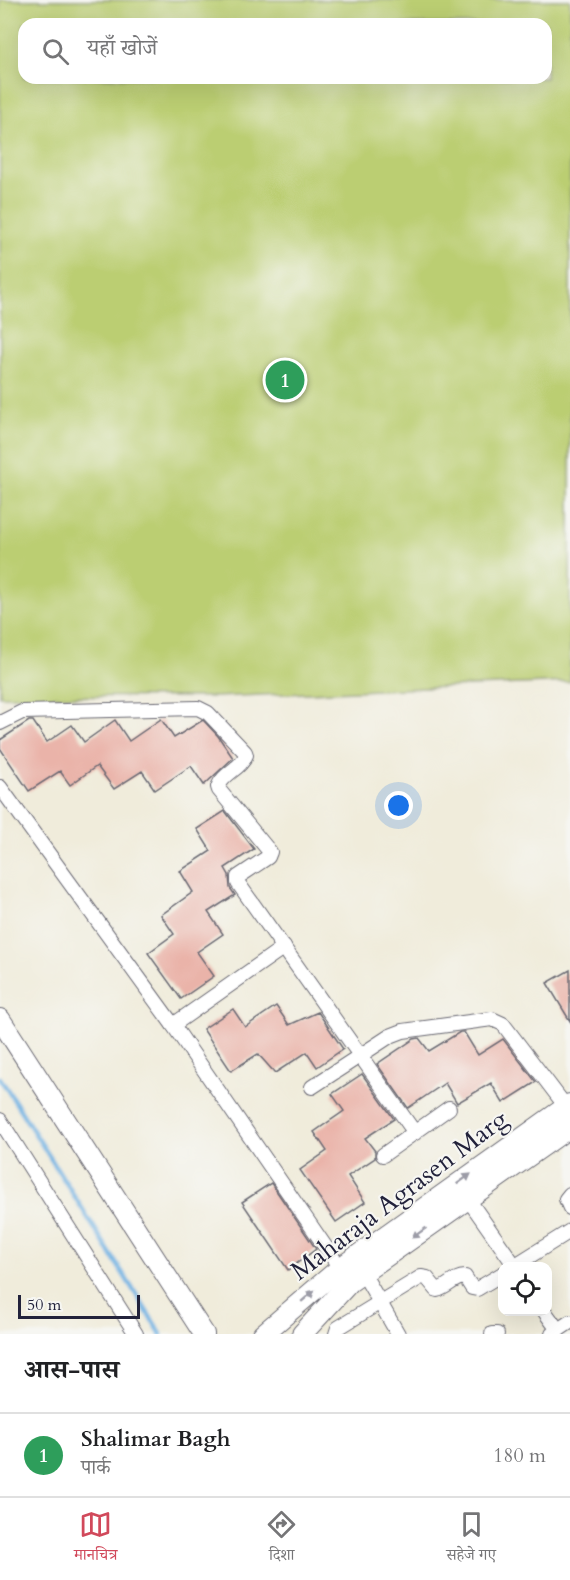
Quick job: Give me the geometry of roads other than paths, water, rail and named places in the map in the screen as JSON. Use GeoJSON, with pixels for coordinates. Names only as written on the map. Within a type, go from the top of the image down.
{"type":"FeatureCollection","features":[{"type":"Feature","properties":{"kind":"street"},"geometry":{"type":"LineString","coordinates":[[0,723],[22,712],[198,708],[208,713],[246,755],[242,763],[220,782],[219,790],[270,852],[268,857],[238,877],[237,881],[415,1133]]}},
{"type":"Feature","properties":{"kind":"street"},"geometry":{"type":"LineString","coordinates":[[0,787],[173,1025],[340,1268]]}},
{"type":"Feature","properties":{"kind":"street"},"geometry":{"type":"LineString","coordinates":[[173,1025],[284,947]]}},
{"type":"Feature","properties":{"kind":"street"},"geometry":{"type":"LineString","coordinates":[[0,1019],[204,1334]]}},
{"type":"Feature","properties":{"kind":"street"},"geometry":{"type":"LineString","coordinates":[[312,1087],[379,1042],[403,1031],[492,1019],[503,1024],[569,1107]]}},
{"type":"Feature","properties":{"kind":"street","name":"Maharaja Agrasen Marg"},"geometry":{"type":"LineString","coordinates":[[263,1334],[340,1268],[569,1107]]}},
{"type":"Feature","properties":{"kind":"street"},"geometry":{"type":"LineString","coordinates":[[383,1155],[449,1108]]}},
{"type":"Feature","properties":{"kind":"street"},"geometry":{"type":"LineString","coordinates":[[0,1120],[136,1334]]}},
{"type":"Feature","properties":{"kind":"street","name":"Maharaja Agrasen Marg"},"geometry":{"type":"LineString","coordinates":[[302,1334],[350,1282],[570,1127]]}},
{"type":"Feature","properties":{"kind":"street"},"geometry":{"type":"LineString","coordinates":[[570,1194],[566,1199],[570,1208]]}},
{"type":"Feature","properties":{"kind":"street"},"geometry":{"type":"LineString","coordinates":[[468,1198],[511,1262]]}},
{"type":"Feature","properties":{"kind":"street"},"geometry":{"type":"LineString","coordinates":[[520,1262],[570,1231]]}},
{"type":"Feature","properties":{"kind":"street"},"geometry":{"type":"LineString","coordinates":[[363,1273],[398,1334]]}},
{"type":"Feature","properties":{"kind":"street"},"geometry":{"type":"LineString","coordinates":[[336,1334],[338,1328],[424,1276],[437,1290],[462,1276],[467,1278],[472,1288],[477,1289],[498,1276]]}},
{"type":"Feature","properties":{"kind":"street"},"geometry":{"type":"LineString","coordinates":[[550,1316],[563,1329]]}},
{"type":"Feature","properties":{"kind":"street"},"geometry":{"type":"LineString","coordinates":[[492,1334],[498,1334]]}},
{"type":"Feature","properties":{"kind":"waterway"},"geometry":{"type":"LineString","coordinates":[[0,1078],[161,1334]]}},
{"type":"Feature","properties":{"kind":"place","name":"Shalimar Bagh"},"geometry":{"type":"Point","coordinates":[285,380]}}]}
